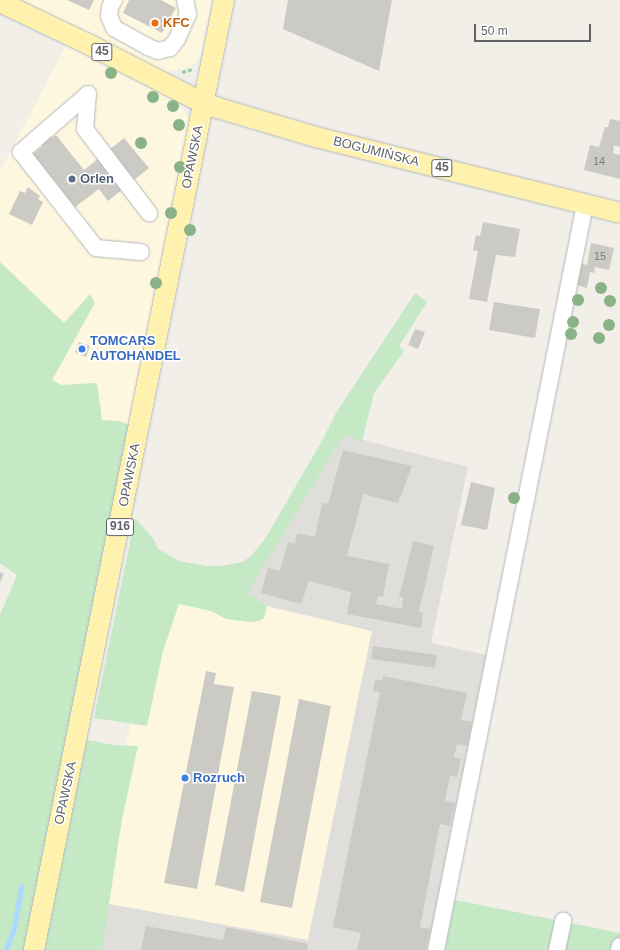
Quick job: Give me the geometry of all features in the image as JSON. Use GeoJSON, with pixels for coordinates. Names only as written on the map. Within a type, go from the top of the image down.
{"type":"FeatureCollection","features":[{"type":"Feature","properties":{"kind":"main road","name":"OPAWSKA"},"geometry":{"type":"LineString","coordinates":[[34,950],[204,103],[222,0]]}},
{"type":"Feature","properties":{"kind":"main road","name":"45"},"geometry":{"type":"LineString","coordinates":[[0,2],[204,103]]}},
{"type":"Feature","properties":{"kind":"main road","name":"BOGUMIŃSKA"},"geometry":{"type":"LineString","coordinates":[[204,103],[240,116],[310,135],[620,213]]}},
{"type":"Feature","properties":{"kind":"lane"},"geometry":{"type":"LineString","coordinates":[[114,0],[110,7],[109,16],[114,28],[158,51],[170,48],[177,39],[188,14],[185,0]]}},
{"type":"Feature","properties":{"kind":"lane"},"geometry":{"type":"LineString","coordinates":[[141,252],[96,248],[21,152],[88,94],[85,129],[149,213]]}},
{"type":"Feature","properties":{"kind":"lane"},"geometry":{"type":"LineString","coordinates":[[436,950],[585,204]]}},
{"type":"Feature","properties":{"kind":"lane"},"geometry":{"type":"LineString","coordinates":[[557,950],[563,921]]}},
{"type":"Feature","properties":{"kind":"lane"},"geometry":{"type":"LineString","coordinates":[[619,950],[620,946]]}},
{"type":"Feature","properties":{"kind":"shaded area"},"geometry":{"type":"Polygon","coordinates":[[[17,0],[212,0],[202,51],[195,63],[186,68],[166,72],[17,0]]]}},
{"type":"Feature","properties":{"kind":"shaded area"},"geometry":{"type":"Polygon","coordinates":[[[67,43],[176,100],[191,121],[130,425],[119,421],[102,420],[97,383],[62,385],[52,380],[77,335],[0,262],[0,217],[2,214],[0,213],[0,172],[67,43]]]}},
{"type":"Feature","properties":{"kind":"shaded area"},"geometry":{"type":"Polygon","coordinates":[[[344,435],[468,467],[431,643],[492,656],[432,950],[81,950],[92,901],[308,940],[372,631],[267,606],[246,593],[344,435]]]}},
{"type":"Feature","properties":{"kind":"shaded area"},"geometry":{"type":"Polygon","coordinates":[[[162,581],[372,631],[308,940],[92,901],[162,581]]]}},
{"type":"Feature","properties":{"kind":"green space"},"geometry":{"type":"Polygon","coordinates":[[[0,262],[64,323],[90,294],[95,303],[52,380],[62,385],[97,383],[102,420],[119,421],[130,425],[27,950],[0,950],[0,615],[17,575],[0,563],[0,262]]]}},
{"type":"Feature","properties":{"kind":"green space"},"geometry":{"type":"Polygon","coordinates":[[[415,293],[427,302],[399,346],[404,351],[374,393],[362,441],[344,435],[247,593],[267,606],[264,618],[259,621],[248,622],[226,619],[211,611],[179,604],[163,651],[147,726],[94,718],[135,518],[153,538],[158,549],[179,561],[206,566],[222,566],[242,562],[250,557],[265,539],[322,441],[336,413],[415,293]]]}},
{"type":"Feature","properties":{"kind":"green space"},"geometry":{"type":"Polygon","coordinates":[[[87,740],[113,745],[138,746],[122,819],[102,950],[43,950],[87,740]]]}},
{"type":"Feature","properties":{"kind":"green space"},"geometry":{"type":"Polygon","coordinates":[[[450,899],[620,933],[620,950],[440,950],[450,899]]]}},
{"type":"Feature","properties":{"kind":"building"},"geometry":{"type":"Polygon","coordinates":[[[67,0],[94,0],[89,10],[67,0]]]}},
{"type":"Feature","properties":{"kind":"building","name":"KFC"},"geometry":{"type":"Polygon","coordinates":[[[129,0],[161,0],[176,8],[162,33],[123,13],[129,0]]]}},
{"type":"Feature","properties":{"kind":"building"},"geometry":{"type":"Polygon","coordinates":[[[288,0],[392,0],[379,71],[283,29],[288,0]]]}},
{"type":"Feature","properties":{"kind":"building"},"geometry":{"type":"Polygon","coordinates":[[[610,119],[620,121],[620,147],[614,145],[613,153],[620,155],[620,179],[584,170],[590,145],[599,147],[605,127],[608,127],[610,119]]]}},
{"type":"Feature","properties":{"kind":"building"},"geometry":{"type":"Polygon","coordinates":[[[48,133],[52,138],[56,135],[84,170],[124,138],[149,168],[108,201],[99,189],[75,207],[33,154],[43,146],[39,141],[48,133]]]}},
{"type":"Feature","properties":{"kind":"building"},"geometry":{"type":"Polygon","coordinates":[[[28,187],[40,196],[38,199],[43,202],[32,225],[9,214],[20,191],[25,193],[28,187]]]}},
{"type":"Feature","properties":{"kind":"building"},"geometry":{"type":"Polygon","coordinates":[[[483,222],[520,229],[515,257],[496,255],[487,302],[469,299],[478,251],[473,250],[476,235],[480,236],[483,222]]]}},
{"type":"Feature","properties":{"kind":"building"},"geometry":{"type":"Polygon","coordinates":[[[591,243],[614,248],[609,270],[595,267],[594,273],[590,272],[587,288],[576,285],[580,263],[587,265],[591,243]]]}},
{"type":"Feature","properties":{"kind":"building"},"geometry":{"type":"Polygon","coordinates":[[[494,302],[540,309],[535,338],[489,330],[494,302]]]}},
{"type":"Feature","properties":{"kind":"building"},"geometry":{"type":"Polygon","coordinates":[[[415,329],[425,332],[418,349],[408,345],[415,329]]]}},
{"type":"Feature","properties":{"kind":"building","name":"TOMCARS AUTOHANDEL"},"geometry":{"type":"Polygon","coordinates":[[[79,342],[90,346],[86,357],[75,352],[79,342]]]}},
{"type":"Feature","properties":{"kind":"building"},"geometry":{"type":"Polygon","coordinates":[[[343,450],[412,466],[398,503],[363,494],[347,556],[389,564],[383,597],[378,596],[376,604],[402,609],[403,597],[399,597],[413,541],[434,546],[419,612],[423,613],[421,628],[347,614],[351,592],[309,581],[301,604],[261,593],[268,568],[280,571],[288,542],[295,544],[297,533],[315,537],[322,503],[328,504],[343,450]]]}},
{"type":"Feature","properties":{"kind":"building"},"geometry":{"type":"Polygon","coordinates":[[[471,482],[495,488],[487,530],[461,525],[471,482]]]}},
{"type":"Feature","properties":{"kind":"building"},"geometry":{"type":"Polygon","coordinates":[[[0,572],[4,574],[0,582],[0,572]]]}},
{"type":"Feature","properties":{"kind":"building"},"geometry":{"type":"Polygon","coordinates":[[[373,646],[437,655],[435,668],[371,659],[373,646]]]}},
{"type":"Feature","properties":{"kind":"building"},"geometry":{"type":"Polygon","coordinates":[[[206,671],[216,673],[214,684],[234,687],[197,889],[164,883],[206,671]]]}},
{"type":"Feature","properties":{"kind":"building"},"geometry":{"type":"Polygon","coordinates":[[[383,676],[467,693],[461,720],[472,722],[467,746],[457,744],[454,757],[461,759],[457,777],[450,775],[445,801],[455,803],[450,826],[440,824],[420,927],[430,929],[426,950],[357,950],[361,933],[333,927],[380,692],[373,691],[375,679],[383,681],[383,676]]]}},
{"type":"Feature","properties":{"kind":"building"},"geometry":{"type":"Polygon","coordinates":[[[252,691],[281,696],[244,892],[215,885],[252,691]]]}},
{"type":"Feature","properties":{"kind":"building"},"geometry":{"type":"Polygon","coordinates":[[[299,699],[331,706],[292,908],[260,902],[299,699]]]}},
{"type":"Feature","properties":{"kind":"building"},"geometry":{"type":"Polygon","coordinates":[[[146,926],[223,940],[226,927],[308,944],[307,950],[141,950],[146,926]]]}},
{"type":"Feature","properties":{"kind":"waterway"},"geometry":{"type":"LineString","coordinates":[[6,950],[14,928],[21,887]]}},
{"type":"Feature","properties":{"kind":"place","name":"KFC"},"geometry":{"type":"Point","coordinates":[155,23]}},
{"type":"Feature","properties":{"kind":"place","name":"Orlen"},"geometry":{"type":"Point","coordinates":[72,179]}},
{"type":"Feature","properties":{"kind":"place","name":"TOMCARS AUTOHANDEL"},"geometry":{"type":"Point","coordinates":[82,349]}},
{"type":"Feature","properties":{"kind":"place","name":"Rozruch"},"geometry":{"type":"Point","coordinates":[185,778]}}]}
